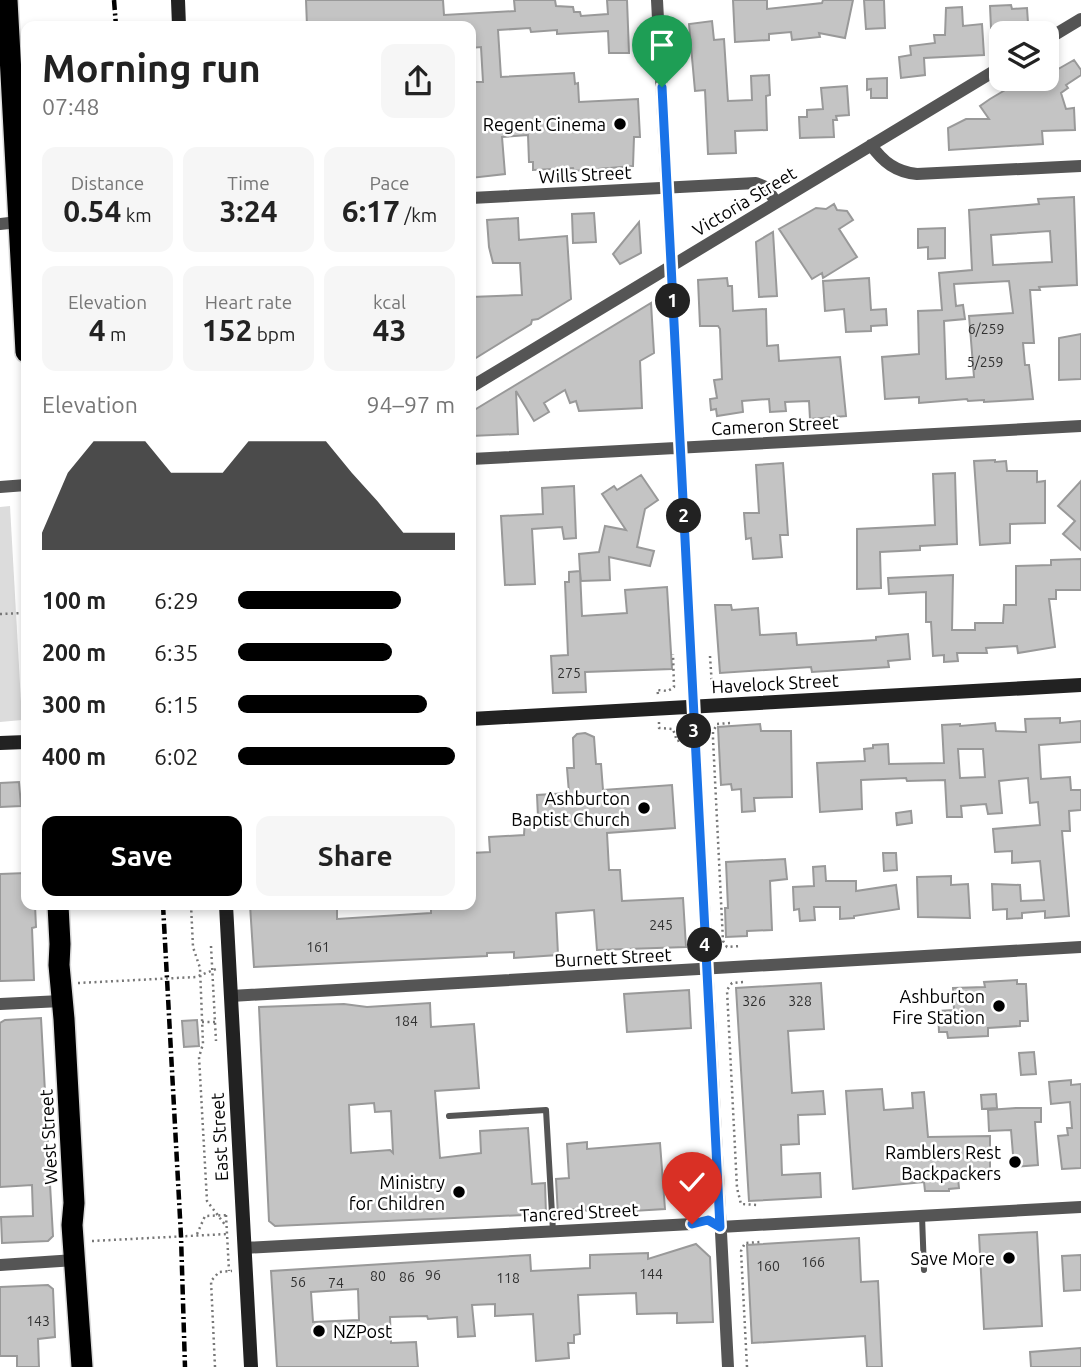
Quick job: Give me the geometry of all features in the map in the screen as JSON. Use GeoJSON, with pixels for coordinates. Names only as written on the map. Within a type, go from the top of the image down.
{"type":"FeatureCollection","features":[{"type":"Feature","properties":{"kind":"highway"},"geometry":{"type":"LineString","coordinates":[[7,0],[9,223],[21,314]]}},
{"type":"Feature","properties":{"kind":"highway","name":"West Street"},"geometry":{"type":"LineString","coordinates":[[58,910],[74,1203],[72,1225],[82,1367]]}},
{"type":"Feature","properties":{"kind":"street"},"geometry":{"type":"LineString","coordinates":[[177,0],[179,21]]}},
{"type":"Feature","properties":{"kind":"street"},"geometry":{"type":"LineString","coordinates":[[657,0],[728,1367]]}},
{"type":"Feature","properties":{"kind":"street"},"geometry":{"type":"LineString","coordinates":[[1059,32],[1081,19]]}},
{"type":"Feature","properties":{"kind":"street","name":"Victoria Street"},"geometry":{"type":"LineString","coordinates":[[476,384],[989,74]]}},
{"type":"Feature","properties":{"kind":"street"},"geometry":{"type":"LineString","coordinates":[[871,145],[881,159],[904,173],[1081,166]]}},
{"type":"Feature","properties":{"kind":"street","name":"Wills Street"},"geometry":{"type":"LineString","coordinates":[[476,198],[756,183],[766,187],[776,202]]}},
{"type":"Feature","properties":{"kind":"street","name":"Cameron Street"},"geometry":{"type":"LineString","coordinates":[[476,458],[1081,426]]}},
{"type":"Feature","properties":{"kind":"street"},"geometry":{"type":"LineString","coordinates":[[0,487],[21,485]]}},
{"type":"Feature","properties":{"kind":"street","name":"Havelock Street"},"geometry":{"type":"LineString","coordinates":[[476,719],[1081,685]]}},
{"type":"Feature","properties":{"kind":"street"},"geometry":{"type":"LineString","coordinates":[[0,743],[21,742]]}},
{"type":"Feature","properties":{"kind":"street","name":"East Street"},"geometry":{"type":"LineString","coordinates":[[226,910],[251,1367]]}},
{"type":"Feature","properties":{"kind":"street","name":"Burnett Street"},"geometry":{"type":"LineString","coordinates":[[231,996],[1081,947]]}},
{"type":"Feature","properties":{"kind":"street"},"geometry":{"type":"LineString","coordinates":[[0,1004],[61,1001]]}},
{"type":"Feature","properties":{"kind":"street","name":"Tancred Street"},"geometry":{"type":"LineString","coordinates":[[244,1248],[692,1224],[708,1220],[720,1227],[1081,1206]]}},
{"type":"Feature","properties":{"kind":"street"},"geometry":{"type":"LineString","coordinates":[[0,1265],[75,1260]]}},
{"type":"Feature","properties":{"kind":"lane"},"geometry":{"type":"LineString","coordinates":[[449,1116],[546,1110],[553,1231]]}},
{"type":"Feature","properties":{"kind":"lane"},"geometry":{"type":"LineString","coordinates":[[922,1215],[924,1270]]}},
{"type":"Feature","properties":{"kind":"path"},"geometry":{"type":"LineString","coordinates":[[0,614],[21,613]]}},
{"type":"Feature","properties":{"kind":"path"},"geometry":{"type":"LineString","coordinates":[[658,699],[657,690],[668,691],[674,687],[673,654]]}},
{"type":"Feature","properties":{"kind":"path"},"geometry":{"type":"LineString","coordinates":[[710,656],[713,687],[729,687]]}},
{"type":"Feature","properties":{"kind":"path"},"geometry":{"type":"LineString","coordinates":[[702,659],[711,669]]}},
{"type":"Feature","properties":{"kind":"path"},"geometry":{"type":"LineString","coordinates":[[659,718],[659,728],[673,729],[677,741],[688,740]]}},
{"type":"Feature","properties":{"kind":"path"},"geometry":{"type":"LineString","coordinates":[[729,954],[729,947],[723,941],[713,732],[718,724],[730,723]]}},
{"type":"Feature","properties":{"kind":"path"},"geometry":{"type":"LineString","coordinates":[[191,910],[202,1022],[203,1044],[199,1057],[207,1201],[226,1226]]}},
{"type":"Feature","properties":{"kind":"path"},"geometry":{"type":"LineString","coordinates":[[211,946],[216,1041]]}},
{"type":"Feature","properties":{"kind":"path"},"geometry":{"type":"LineString","coordinates":[[729,947],[740,946]]}},
{"type":"Feature","properties":{"kind":"path"},"geometry":{"type":"LineString","coordinates":[[78,983],[198,976],[219,968]]}},
{"type":"Feature","properties":{"kind":"path"},"geometry":{"type":"LineString","coordinates":[[743,982],[732,982],[727,990],[738,1198],[743,1205],[743,1212]]}},
{"type":"Feature","properties":{"kind":"path"},"geometry":{"type":"LineString","coordinates":[[202,1022],[222,1021]]}},
{"type":"Feature","properties":{"kind":"path"},"geometry":{"type":"LineString","coordinates":[[743,1205],[758,1205]]}},
{"type":"Feature","properties":{"kind":"path"},"geometry":{"type":"LineString","coordinates":[[197,1235],[205,1216],[232,1214]]}},
{"type":"Feature","properties":{"kind":"path"},"geometry":{"type":"LineString","coordinates":[[226,1215],[229,1271]]}},
{"type":"Feature","properties":{"kind":"path"},"geometry":{"type":"LineString","coordinates":[[92,1241],[227,1234]]}},
{"type":"Feature","properties":{"kind":"path"},"geometry":{"type":"LineString","coordinates":[[747,1367],[741,1251],[745,1243],[761,1242]]}},
{"type":"Feature","properties":{"kind":"path"},"geometry":{"type":"LineString","coordinates":[[215,1367],[211,1281],[219,1272],[235,1271]]}},
{"type":"Feature","properties":{"kind":"shaded area"},"geometry":{"type":"Polygon","coordinates":[[[10,506],[21,720],[0,722],[0,507],[10,506]]]}},
{"type":"Feature","properties":{"kind":"building"},"geometry":{"type":"Polygon","coordinates":[[[306,0],[443,0],[444,15],[515,11],[514,0],[555,0],[556,6],[573,7],[574,12],[580,12],[581,16],[608,14],[607,0],[627,0],[629,53],[609,53],[608,31],[557,34],[557,30],[531,32],[530,28],[498,30],[501,77],[574,73],[575,84],[578,83],[579,102],[638,99],[640,137],[634,137],[633,166],[574,171],[573,168],[533,170],[533,162],[529,162],[528,135],[502,137],[505,174],[476,177],[476,82],[483,82],[481,47],[476,48],[476,21],[307,21],[306,0]]]}},
{"type":"Feature","properties":{"kind":"building"},"geometry":{"type":"Polygon","coordinates":[[[733,0],[767,0],[767,9],[822,3],[823,0],[853,0],[845,38],[819,33],[820,37],[792,40],[791,32],[769,34],[769,40],[735,42],[733,0]]]}},
{"type":"Feature","properties":{"kind":"building"},"geometry":{"type":"Polygon","coordinates":[[[864,0],[884,0],[885,28],[866,29],[864,0]]]}},
{"type":"Feature","properties":{"kind":"building"},"geometry":{"type":"Polygon","coordinates":[[[1011,5],[1012,9],[1027,8],[1028,21],[991,21],[990,6],[1011,5]]]}},
{"type":"Feature","properties":{"kind":"building"},"geometry":{"type":"Polygon","coordinates":[[[962,7],[963,26],[982,24],[984,55],[924,58],[925,75],[901,78],[899,57],[911,55],[910,46],[935,43],[934,35],[945,35],[946,8],[962,7]]]}},
{"type":"Feature","properties":{"kind":"building"},"geometry":{"type":"Polygon","coordinates":[[[712,21],[714,40],[724,39],[728,101],[752,100],[751,76],[769,75],[770,95],[766,96],[767,130],[735,131],[736,153],[708,154],[705,90],[695,91],[689,24],[712,21]]]}},
{"type":"Feature","properties":{"kind":"building"},"geometry":{"type":"Polygon","coordinates":[[[1074,60],[1081,70],[1081,75],[1066,85],[1068,88],[1061,93],[1066,109],[1074,108],[1075,130],[1042,131],[1043,144],[949,150],[948,128],[966,119],[989,119],[980,106],[1003,91],[1059,91],[1059,69],[1074,60]]]}},
{"type":"Feature","properties":{"kind":"building"},"geometry":{"type":"Polygon","coordinates":[[[887,78],[887,98],[871,98],[871,89],[867,90],[867,79],[887,78]]]}},
{"type":"Feature","properties":{"kind":"building"},"geometry":{"type":"Polygon","coordinates":[[[847,86],[849,115],[836,116],[837,120],[833,120],[834,137],[800,138],[799,117],[807,117],[807,110],[823,109],[821,88],[847,86]]]}},
{"type":"Feature","properties":{"kind":"building"},"geometry":{"type":"Polygon","coordinates":[[[1074,197],[1077,285],[1030,290],[1034,343],[1023,343],[1033,399],[984,402],[967,399],[919,403],[919,397],[885,399],[882,357],[919,354],[918,311],[942,310],[939,273],[972,270],[969,210],[1039,204],[1038,199],[1074,197]],[[1050,231],[991,235],[993,265],[1052,262],[1050,231]],[[1009,281],[954,284],[956,306],[963,305],[965,319],[944,321],[946,379],[974,377],[969,316],[1013,313],[1009,281]]]}},
{"type":"Feature","properties":{"kind":"building"},"geometry":{"type":"Polygon","coordinates":[[[834,204],[837,210],[847,211],[853,220],[839,229],[857,257],[823,278],[822,273],[812,279],[779,229],[816,208],[826,209],[834,204]]]}},
{"type":"Feature","properties":{"kind":"building"},"geometry":{"type":"Polygon","coordinates":[[[594,213],[596,242],[573,243],[572,214],[594,213]]]}},
{"type":"Feature","properties":{"kind":"building"},"geometry":{"type":"Polygon","coordinates":[[[518,218],[519,240],[567,236],[571,299],[532,320],[531,324],[476,358],[476,297],[522,295],[520,263],[493,263],[487,220],[518,218]]]}},
{"type":"Feature","properties":{"kind":"building"},"geometry":{"type":"Polygon","coordinates":[[[639,222],[641,253],[620,264],[613,254],[639,222]]]}},
{"type":"Feature","properties":{"kind":"building"},"geometry":{"type":"Polygon","coordinates":[[[945,228],[945,258],[928,259],[928,247],[918,248],[918,229],[945,228]]]}},
{"type":"Feature","properties":{"kind":"building"},"geometry":{"type":"Polygon","coordinates":[[[773,232],[777,296],[759,297],[756,242],[773,232]]]}},
{"type":"Feature","properties":{"kind":"building"},"geometry":{"type":"Polygon","coordinates":[[[727,278],[728,286],[732,286],[733,311],[766,309],[767,346],[778,345],[779,361],[840,357],[846,416],[810,419],[809,401],[785,402],[786,411],[770,412],[769,399],[742,401],[743,412],[717,416],[716,409],[711,410],[710,399],[717,398],[714,380],[722,379],[720,329],[718,326],[700,326],[698,280],[727,278]]]}},
{"type":"Feature","properties":{"kind":"building"},"geometry":{"type":"Polygon","coordinates":[[[869,278],[871,310],[886,309],[887,325],[871,326],[871,331],[846,332],[844,309],[825,311],[823,281],[869,278]]]}},
{"type":"Feature","properties":{"kind":"building"},"geometry":{"type":"Polygon","coordinates":[[[651,303],[654,353],[640,361],[642,408],[579,411],[576,401],[570,403],[565,390],[544,403],[549,412],[534,421],[516,391],[518,434],[476,436],[476,409],[651,303]]]}},
{"type":"Feature","properties":{"kind":"building"},"geometry":{"type":"Polygon","coordinates":[[[1081,334],[1081,379],[1059,380],[1059,338],[1081,334]]]}},
{"type":"Feature","properties":{"kind":"building"},"geometry":{"type":"Polygon","coordinates":[[[974,461],[1006,461],[1007,471],[1037,471],[1037,482],[1045,481],[1045,523],[1010,524],[1010,543],[980,545],[974,461]]]}},
{"type":"Feature","properties":{"kind":"building"},"geometry":{"type":"Polygon","coordinates":[[[783,463],[788,535],[780,535],[782,557],[753,559],[751,538],[746,539],[744,513],[759,513],[756,465],[783,463]]]}},
{"type":"Feature","properties":{"kind":"building"},"geometry":{"type":"Polygon","coordinates":[[[955,473],[957,544],[920,546],[920,550],[880,552],[881,588],[857,589],[857,529],[935,525],[933,474],[955,473]]]}},
{"type":"Feature","properties":{"kind":"building"},"geometry":{"type":"Polygon","coordinates":[[[641,475],[658,500],[645,509],[637,547],[654,551],[650,566],[609,557],[610,580],[581,581],[579,554],[599,552],[605,526],[626,530],[602,494],[614,486],[617,490],[641,475]]]}},
{"type":"Feature","properties":{"kind":"building"},"geometry":{"type":"Polygon","coordinates":[[[1081,481],[1081,550],[1063,534],[1075,521],[1058,506],[1081,481]]]}},
{"type":"Feature","properties":{"kind":"building"},"geometry":{"type":"Polygon","coordinates":[[[574,486],[576,538],[564,539],[562,527],[532,529],[535,584],[505,585],[501,516],[543,514],[542,488],[574,486]]]}},
{"type":"Feature","properties":{"kind":"building"},"geometry":{"type":"Polygon","coordinates":[[[1081,559],[1081,590],[1056,590],[1056,599],[1049,599],[1055,647],[1018,653],[1017,646],[986,648],[987,653],[957,653],[958,661],[944,662],[944,655],[933,656],[931,622],[926,622],[926,592],[889,594],[888,578],[953,575],[952,630],[975,630],[975,623],[1003,623],[1004,605],[1016,605],[1016,566],[1051,565],[1051,560],[1081,559]]]}},
{"type":"Feature","properties":{"kind":"building"},"geometry":{"type":"Polygon","coordinates":[[[580,571],[582,616],[627,613],[625,590],[667,587],[672,669],[585,672],[586,692],[553,693],[551,656],[568,655],[565,582],[569,582],[569,572],[580,571]]]}},
{"type":"Feature","properties":{"kind":"building"},"geometry":{"type":"Polygon","coordinates":[[[715,605],[731,605],[732,610],[758,608],[760,635],[796,633],[797,645],[876,640],[876,637],[908,634],[910,659],[888,661],[889,667],[812,672],[811,667],[720,673],[715,605]]]}},
{"type":"Feature","properties":{"kind":"building"},"geometry":{"type":"Polygon","coordinates":[[[1060,718],[1060,723],[1081,721],[1081,742],[1039,745],[1041,779],[1070,777],[1071,790],[1081,790],[1081,810],[1069,811],[1070,831],[1062,831],[1069,916],[1045,918],[1045,911],[1022,913],[1022,918],[1007,919],[1007,909],[993,910],[992,884],[1020,885],[1021,901],[1044,900],[1040,861],[1012,863],[1012,851],[995,852],[993,829],[1040,825],[1038,802],[1030,803],[1028,778],[999,781],[1002,813],[988,814],[986,804],[961,806],[962,817],[947,817],[945,780],[907,781],[906,778],[861,780],[862,809],[820,812],[817,763],[865,761],[864,749],[888,744],[889,764],[944,763],[942,725],[995,723],[996,731],[1026,732],[1025,719],[1060,718]],[[958,749],[960,778],[985,777],[983,749],[958,749]]]}},
{"type":"Feature","properties":{"kind":"building"},"geometry":{"type":"Polygon","coordinates":[[[760,724],[761,731],[791,731],[792,797],[754,798],[755,811],[742,812],[741,789],[732,790],[731,784],[721,785],[718,727],[760,724]]]}},
{"type":"Feature","properties":{"kind":"building"},"geometry":{"type":"Polygon","coordinates":[[[585,733],[594,737],[596,764],[601,764],[603,790],[672,785],[675,828],[607,833],[609,870],[620,870],[622,901],[683,898],[686,947],[597,950],[594,910],[556,913],[558,955],[514,958],[514,952],[487,953],[487,956],[254,967],[250,910],[337,910],[337,919],[431,913],[431,910],[476,910],[476,853],[490,852],[489,837],[524,835],[525,818],[538,817],[537,795],[569,793],[567,768],[574,768],[573,738],[577,734],[585,733]]]}},
{"type":"Feature","properties":{"kind":"building"},"geometry":{"type":"Polygon","coordinates":[[[19,782],[21,806],[0,807],[0,783],[19,782]]]}},
{"type":"Feature","properties":{"kind":"building"},"geometry":{"type":"Polygon","coordinates":[[[911,811],[912,823],[897,825],[896,813],[911,811]]]}},
{"type":"Feature","properties":{"kind":"building"},"geometry":{"type":"Polygon","coordinates":[[[883,853],[896,853],[897,870],[884,871],[883,853]]]}},
{"type":"Feature","properties":{"kind":"building"},"geometry":{"type":"Polygon","coordinates":[[[785,859],[787,879],[770,881],[772,930],[747,931],[747,936],[726,937],[726,862],[785,859]]]}},
{"type":"Feature","properties":{"kind":"building"},"geometry":{"type":"Polygon","coordinates":[[[825,866],[826,881],[856,881],[856,891],[896,885],[899,909],[840,919],[840,907],[814,907],[815,920],[800,921],[799,909],[794,910],[793,887],[814,886],[813,867],[825,866]]]}},
{"type":"Feature","properties":{"kind":"building"},"geometry":{"type":"Polygon","coordinates":[[[21,873],[21,910],[35,910],[36,927],[32,928],[34,980],[0,981],[0,874],[21,873]]]}},
{"type":"Feature","properties":{"kind":"building"},"geometry":{"type":"Polygon","coordinates":[[[951,876],[951,885],[968,884],[970,918],[918,917],[917,877],[951,876]]]}},
{"type":"Feature","properties":{"kind":"building"},"geometry":{"type":"Polygon","coordinates":[[[1017,980],[1017,984],[1026,984],[1028,1021],[1020,1021],[1020,1026],[988,1028],[988,1036],[948,1038],[947,1032],[939,1032],[938,1011],[954,1010],[953,988],[985,987],[984,982],[1017,980]]]}},
{"type":"Feature","properties":{"kind":"building"},"geometry":{"type":"Polygon","coordinates":[[[821,983],[824,1029],[788,1031],[792,1093],[823,1091],[825,1114],[798,1115],[799,1144],[781,1145],[782,1175],[820,1173],[821,1197],[749,1201],[736,988],[821,983]]]}},
{"type":"Feature","properties":{"kind":"building"},"geometry":{"type":"Polygon","coordinates":[[[689,990],[691,1028],[627,1032],[624,994],[689,990]]]}},
{"type":"Feature","properties":{"kind":"building"},"geometry":{"type":"Polygon","coordinates":[[[430,1003],[431,1027],[474,1024],[479,1088],[435,1091],[440,1158],[481,1153],[480,1131],[528,1128],[532,1184],[545,1183],[546,1214],[275,1226],[269,1221],[259,1007],[344,1004],[367,1007],[430,1003]],[[374,1103],[349,1105],[351,1153],[390,1150],[393,1153],[391,1111],[375,1112],[374,1103]]]}},
{"type":"Feature","properties":{"kind":"building"},"geometry":{"type":"Polygon","coordinates":[[[41,1018],[53,1236],[48,1241],[2,1243],[1,1217],[33,1216],[32,1185],[0,1187],[0,1023],[5,1020],[41,1018]]]}},
{"type":"Feature","properties":{"kind":"building"},"geometry":{"type":"Polygon","coordinates":[[[197,1020],[199,1046],[184,1047],[182,1021],[197,1020]]]}},
{"type":"Feature","properties":{"kind":"building"},"geometry":{"type":"Polygon","coordinates":[[[1034,1052],[1036,1074],[1021,1075],[1019,1053],[1034,1052]]]}},
{"type":"Feature","properties":{"kind":"building"},"geometry":{"type":"Polygon","coordinates":[[[1071,1080],[1071,1085],[1081,1084],[1081,1168],[1062,1169],[1058,1136],[1068,1135],[1067,1128],[1072,1128],[1070,1102],[1051,1104],[1049,1082],[1071,1080]]]}},
{"type":"Feature","properties":{"kind":"building"},"geometry":{"type":"Polygon","coordinates":[[[882,1089],[884,1110],[913,1108],[912,1093],[924,1092],[928,1137],[990,1136],[990,1177],[958,1178],[959,1188],[949,1191],[925,1191],[924,1182],[853,1189],[846,1091],[882,1089]]]}},
{"type":"Feature","properties":{"kind":"building"},"geometry":{"type":"Polygon","coordinates":[[[996,1094],[997,1108],[982,1109],[981,1095],[996,1094]]]}},
{"type":"Feature","properties":{"kind":"building"},"geometry":{"type":"Polygon","coordinates":[[[1041,1108],[1041,1122],[1035,1122],[1038,1165],[1014,1167],[1011,1130],[989,1131],[988,1110],[1041,1108]]]}},
{"type":"Feature","properties":{"kind":"building"},"geometry":{"type":"Polygon","coordinates":[[[587,1142],[587,1149],[660,1143],[665,1209],[570,1209],[570,1215],[558,1216],[556,1179],[569,1178],[567,1144],[587,1142]]]}},
{"type":"Feature","properties":{"kind":"building"},"geometry":{"type":"Polygon","coordinates":[[[1037,1232],[1042,1326],[984,1329],[979,1235],[1037,1232]]]}},
{"type":"Feature","properties":{"kind":"building"},"geometry":{"type":"Polygon","coordinates":[[[859,1238],[861,1282],[878,1281],[882,1367],[867,1367],[865,1336],[752,1343],[747,1245],[859,1238]]]}},
{"type":"Feature","properties":{"kind":"building"},"geometry":{"type":"Polygon","coordinates":[[[696,1244],[710,1257],[713,1322],[677,1323],[677,1313],[637,1314],[636,1293],[578,1295],[580,1334],[574,1335],[574,1343],[568,1343],[569,1358],[536,1361],[533,1314],[495,1316],[495,1304],[472,1305],[475,1336],[458,1337],[457,1317],[390,1317],[391,1343],[416,1342],[418,1367],[277,1367],[271,1271],[530,1255],[531,1271],[590,1268],[590,1255],[648,1253],[648,1259],[696,1244]],[[358,1289],[311,1292],[313,1322],[359,1320],[358,1289]]]}},
{"type":"Feature","properties":{"kind":"building"},"geometry":{"type":"Polygon","coordinates":[[[1081,1255],[1081,1290],[1064,1291],[1062,1256],[1081,1255]]]}},
{"type":"Feature","properties":{"kind":"building"},"geometry":{"type":"Polygon","coordinates":[[[48,1285],[53,1289],[55,1337],[38,1339],[39,1367],[17,1367],[17,1356],[0,1356],[0,1287],[48,1285]]]}},
{"type":"Feature","properties":{"kind":"building"},"geometry":{"type":"Polygon","coordinates":[[[1081,1348],[1081,1367],[1031,1367],[1030,1352],[1081,1348]]]}},
{"type":"Feature","properties":{"kind":"railway"},"geometry":{"type":"LineString","coordinates":[[114,0],[116,21]]}},
{"type":"Feature","properties":{"kind":"railway"},"geometry":{"type":"LineString","coordinates":[[163,910],[181,1236],[185,1367]]}},
{"type":"Feature","properties":{"kind":"place","name":"Regent Cinema"},"geometry":{"type":"Point","coordinates":[620,124]}},
{"type":"Feature","properties":{"kind":"place","name":"Ashburton Baptist Church"},"geometry":{"type":"Point","coordinates":[644,808]}},
{"type":"Feature","properties":{"kind":"place","name":"Ashburton Fire Station"},"geometry":{"type":"Point","coordinates":[999,1006]}},
{"type":"Feature","properties":{"kind":"place","name":"Ramblers Rest Backpackers"},"geometry":{"type":"Point","coordinates":[1015,1162]}},
{"type":"Feature","properties":{"kind":"place","name":"Ministry for Children"},"geometry":{"type":"Point","coordinates":[459,1192]}},
{"type":"Feature","properties":{"kind":"place","name":"Save More"},"geometry":{"type":"Point","coordinates":[1009,1258]}},
{"type":"Feature","properties":{"kind":"place","name":"NZPost"},"geometry":{"type":"Point","coordinates":[319,1331]}},
{"type":"Feature","properties":{"kind":"route"},"geometry":{"type":"LineString","coordinates":[[662,87],[720,1227],[708,1220],[692,1224]]}}]}
